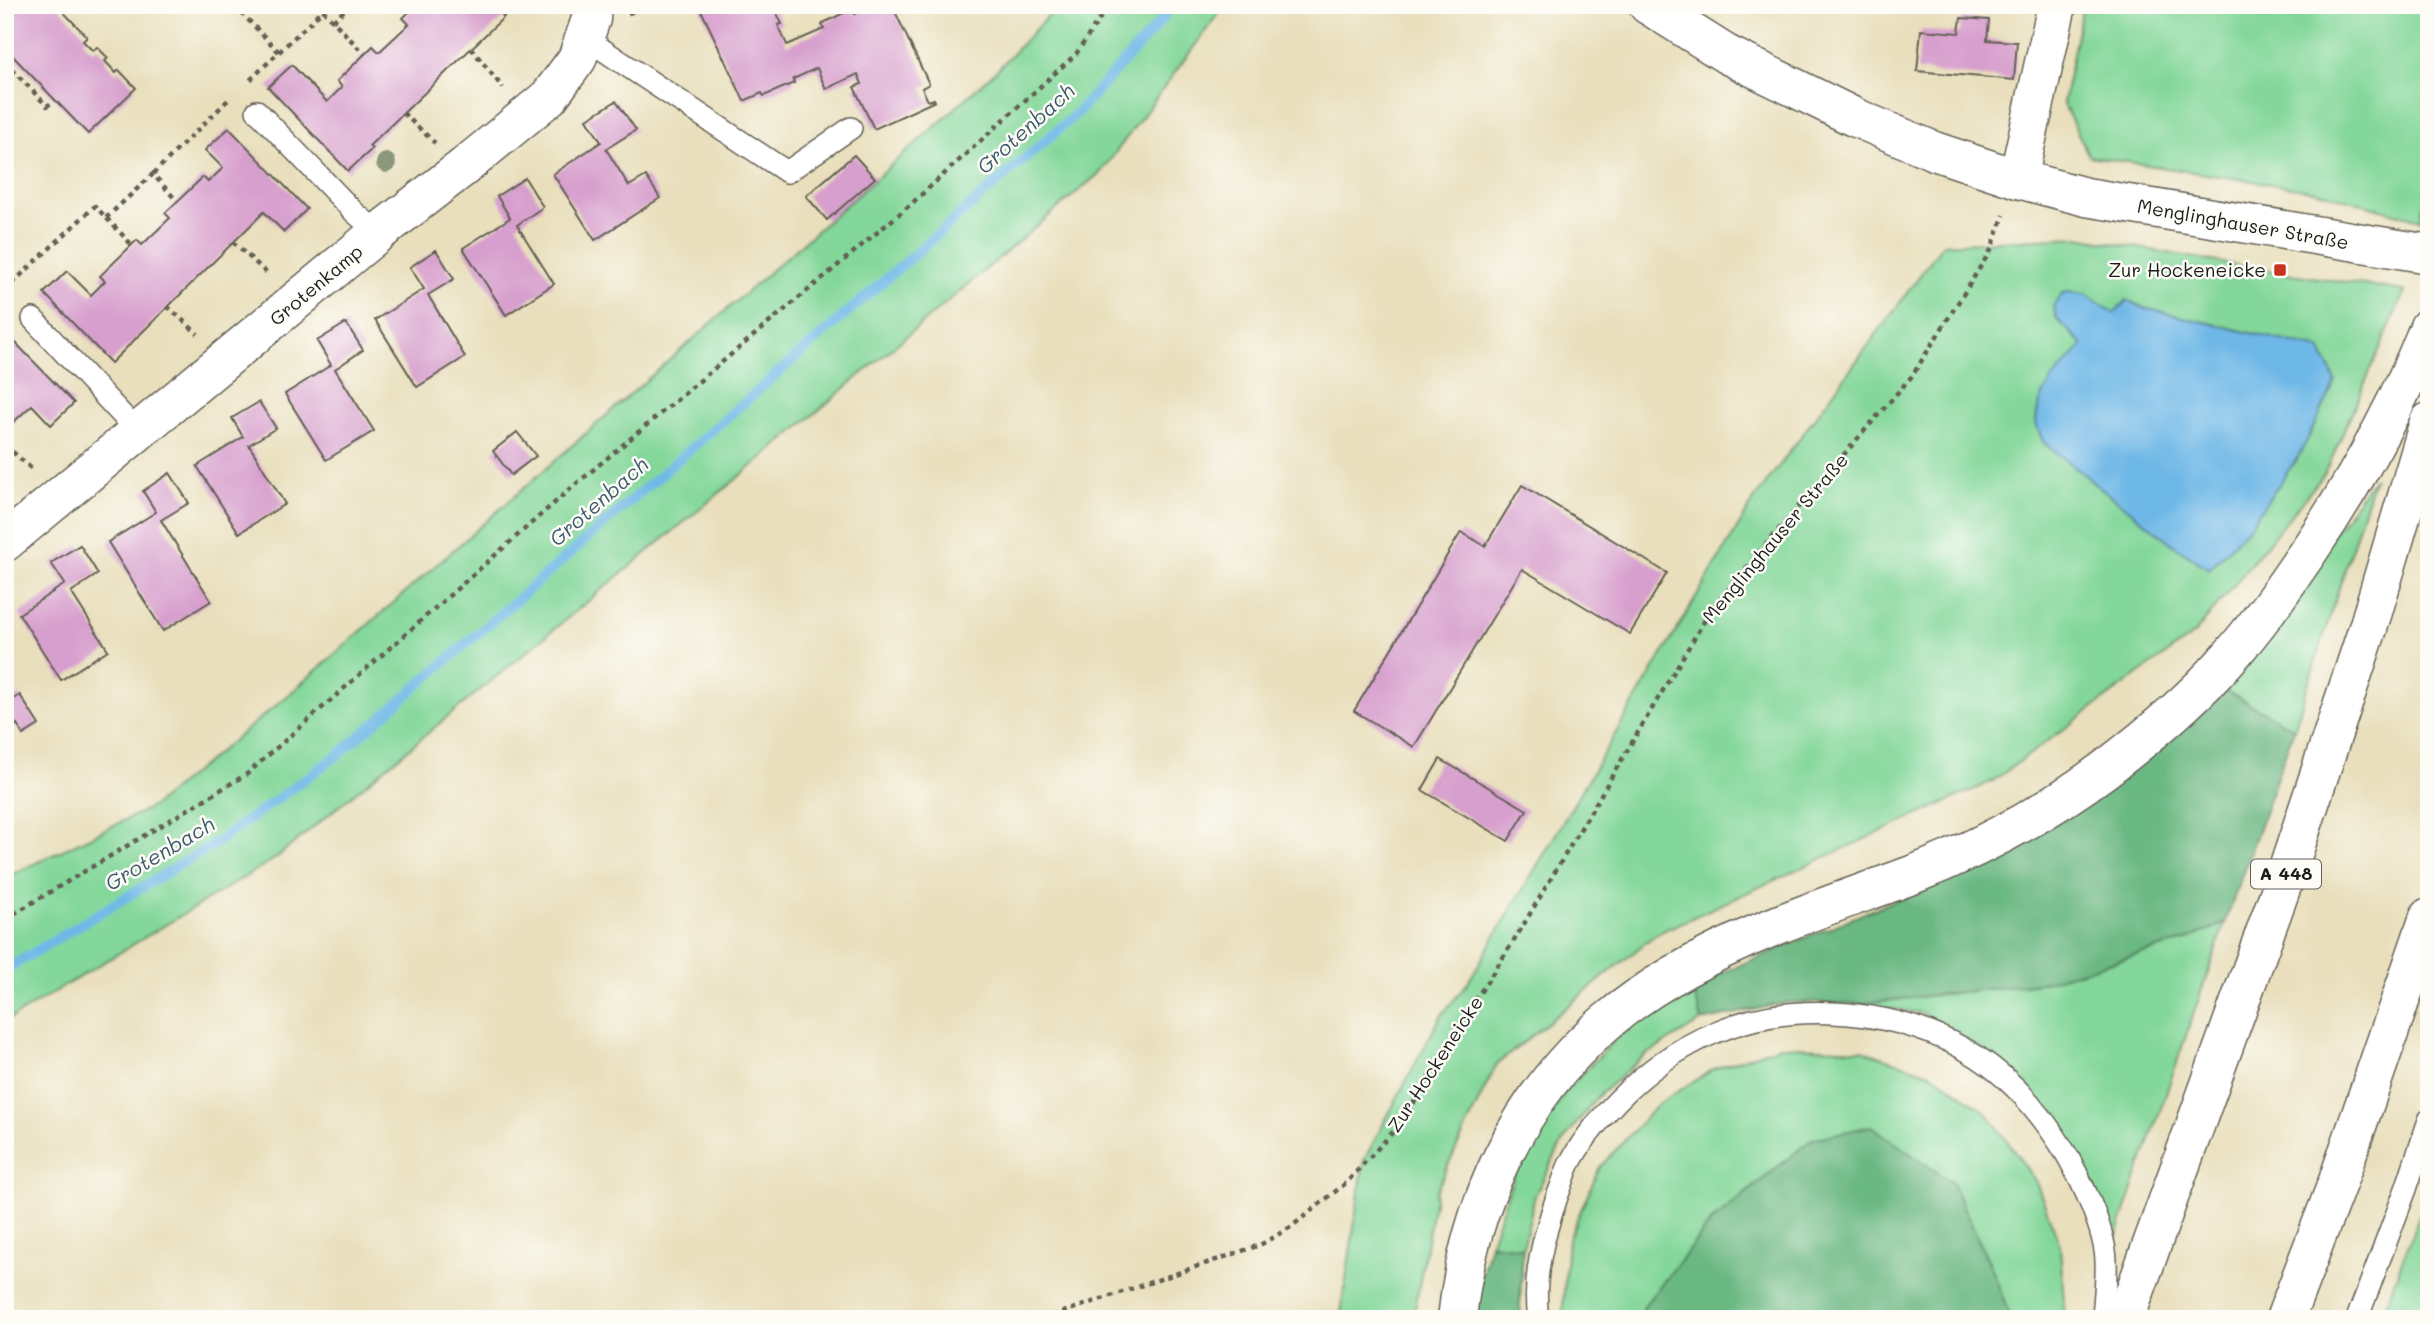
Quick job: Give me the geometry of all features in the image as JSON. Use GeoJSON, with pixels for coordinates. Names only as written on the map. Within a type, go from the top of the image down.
{"type":"FeatureCollection","features":[{"type":"Feature","properties":{"kind":"main road","name":"Menglinghauser Straße"},"geometry":{"type":"LineString","coordinates":[[1648,5],[1726,54],[1854,117],[1934,152],[2018,179],[2100,199],[2429,254]]}},
{"type":"Feature","properties":{"kind":"main road"},"geometry":{"type":"LineString","coordinates":[[2018,179],[2057,5]]}},
{"type":"Feature","properties":{"kind":"main road","name":"Grotenkamp"},"geometry":{"type":"LineString","coordinates":[[5,542],[378,233],[550,97],[578,59],[589,22]]}},
{"type":"Feature","properties":{"kind":"main road"},"geometry":{"type":"LineString","coordinates":[[1457,1319],[1460,1289],[1473,1232],[1495,1171],[1524,1117],[1565,1063],[1614,1017],[1645,993],[1697,962],[1765,930],[1912,875],[1969,850],[2043,810],[2102,771],[2155,728],[2225,663],[2274,602],[2356,478],[2407,382],[2429,327]]}},
{"type":"Feature","properties":{"kind":"main road","name":"A 448"},"geometry":{"type":"LineString","coordinates":[[2125,1319],[2292,856],[2369,625],[2429,422]]}},
{"type":"Feature","properties":{"kind":"main road"},"geometry":{"type":"LineString","coordinates":[[2285,1319],[2338,1181],[2429,917]]}},
{"type":"Feature","properties":{"kind":"lane"},"geometry":{"type":"LineString","coordinates":[[589,22],[787,172],[851,128]]}},
{"type":"Feature","properties":{"kind":"lane"},"geometry":{"type":"LineString","coordinates":[[257,111],[378,233]]}},
{"type":"Feature","properties":{"kind":"lane"},"geometry":{"type":"LineString","coordinates":[[33,319],[138,432]]}},
{"type":"Feature","properties":{"kind":"lane"},"geometry":{"type":"LineString","coordinates":[[1538,1319],[1542,1244],[1552,1210],[1570,1164],[1606,1112],[1660,1062],[1717,1031],[1749,1022],[1821,1012],[1896,1021],[1931,1033],[1976,1056],[2014,1086],[2052,1129],[2077,1172],[2096,1217],[2107,1259],[2103,1319]]}},
{"type":"Feature","properties":{"kind":"lane"},"geometry":{"type":"LineString","coordinates":[[2357,1319],[2429,1120]]}},
{"type":"Feature","properties":{"kind":"path"},"geometry":{"type":"LineString","coordinates":[[234,5],[279,52]]}},
{"type":"Feature","properties":{"kind":"path"},"geometry":{"type":"LineString","coordinates":[[309,5],[318,15]]}},
{"type":"Feature","properties":{"kind":"path"},"geometry":{"type":"LineString","coordinates":[[333,21],[350,5]]}},
{"type":"Feature","properties":{"kind":"path"},"geometry":{"type":"LineString","coordinates":[[5,919],[247,774],[569,491],[909,205],[1076,54],[1109,5]]}},
{"type":"Feature","properties":{"kind":"path"},"geometry":{"type":"LineString","coordinates":[[250,86],[246,83],[323,10],[365,55]]}},
{"type":"Feature","properties":{"kind":"path"},"geometry":{"type":"LineString","coordinates":[[471,48],[503,89]]}},
{"type":"Feature","properties":{"kind":"path"},"geometry":{"type":"LineString","coordinates":[[5,62],[47,106],[55,100]]}},
{"type":"Feature","properties":{"kind":"path"},"geometry":{"type":"LineString","coordinates":[[106,218],[237,92]]}},
{"type":"Feature","properties":{"kind":"path"},"geometry":{"type":"LineString","coordinates":[[403,113],[436,144]]}},
{"type":"Feature","properties":{"kind":"path"},"geometry":{"type":"LineString","coordinates":[[153,174],[177,201]]}},
{"type":"Feature","properties":{"kind":"path","name":"Menglinghauser Straße"},"geometry":{"type":"LineString","coordinates":[[1515,939],[1709,613],[1912,376],[1991,250],[2018,179]]}},
{"type":"Feature","properties":{"kind":"path"},"geometry":{"type":"LineString","coordinates":[[5,290],[95,206],[132,245]]}},
{"type":"Feature","properties":{"kind":"path"},"geometry":{"type":"LineString","coordinates":[[233,242],[272,278]]}},
{"type":"Feature","properties":{"kind":"path"},"geometry":{"type":"LineString","coordinates":[[167,306],[201,336]]}},
{"type":"Feature","properties":{"kind":"path"},"geometry":{"type":"LineString","coordinates":[[5,445],[35,472]]}},
{"type":"Feature","properties":{"kind":"path","name":"Zur Hockeneicke"},"geometry":{"type":"LineString","coordinates":[[1043,1319],[1259,1245],[1291,1227],[1335,1192],[1403,1121],[1470,1008],[1515,939]]}},
{"type":"Feature","properties":{"kind":"green space"},"geometry":{"type":"Polygon","coordinates":[[[1058,5],[1225,5],[1101,172],[780,443],[276,858],[5,1022],[5,878],[152,807],[285,698],[938,124],[998,69],[1058,5]]]}},
{"type":"Feature","properties":{"kind":"green space"},"geometry":{"type":"Polygon","coordinates":[[[2083,5],[2429,5],[2429,185],[2420,220],[2317,191],[2089,156],[2063,103],[2083,5]]]}},
{"type":"Feature","properties":{"kind":"green space"},"geometry":{"type":"Polygon","coordinates":[[[2078,237],[2246,267],[2405,291],[2326,472],[2194,634],[1993,781],[1656,934],[1496,1065],[1436,1191],[1413,1319],[1340,1319],[1364,1160],[1441,1016],[1467,984],[1754,500],[1943,244],[2078,237]]]}},
{"type":"Feature","properties":{"kind":"green space"},"geometry":{"type":"Polygon","coordinates":[[[2374,478],[2294,729],[2221,688],[2374,478]]]}},
{"type":"Feature","properties":{"kind":"green space"},"geometry":{"type":"Polygon","coordinates":[[[2221,688],[2294,729],[2225,923],[2184,941],[2040,983],[1857,1004],[1789,1002],[1702,1021],[1692,985],[1958,874],[2221,688]]]}},
{"type":"Feature","properties":{"kind":"green space"},"geometry":{"type":"Polygon","coordinates":[[[2225,923],[2115,1241],[2084,1164],[2053,1115],[1994,1056],[1921,1013],[1857,1004],[2040,983],[2184,941],[2225,923]]]}},
{"type":"Feature","properties":{"kind":"green space"},"geometry":{"type":"Polygon","coordinates":[[[1692,985],[1702,1021],[1644,1056],[1596,1098],[1562,1143],[1535,1195],[1523,1248],[1490,1244],[1518,1165],[1567,1089],[1618,1037],[1692,985]]]}},
{"type":"Feature","properties":{"kind":"green space"},"geometry":{"type":"Polygon","coordinates":[[[1779,1046],[1861,1050],[1933,1074],[1988,1114],[2036,1182],[2060,1245],[2065,1319],[2011,1319],[1992,1269],[1952,1183],[1812,1139],[1712,1221],[1644,1306],[1641,1319],[1562,1319],[1568,1239],[1600,1167],[1658,1104],[1714,1069],[1779,1046]]]}},
{"type":"Feature","properties":{"kind":"green space"},"geometry":{"type":"Polygon","coordinates":[[[1871,1126],[1952,1183],[1992,1269],[2011,1319],[1641,1319],[1644,1306],[1712,1221],[1812,1139],[1871,1126]]]}},
{"type":"Feature","properties":{"kind":"green space"},"geometry":{"type":"Polygon","coordinates":[[[2429,1190],[2428,1319],[2380,1319],[2429,1190]]]}},
{"type":"Feature","properties":{"kind":"green space"},"geometry":{"type":"Polygon","coordinates":[[[1490,1244],[1523,1248],[1521,1319],[1475,1319],[1480,1283],[1490,1244]]]}},
{"type":"Feature","properties":{"kind":"water"},"geometry":{"type":"Polygon","coordinates":[[[2063,293],[2085,294],[2114,313],[2127,300],[2144,308],[2320,349],[2336,381],[2302,451],[2249,527],[2209,569],[2175,546],[2044,443],[2036,421],[2041,399],[2060,370],[2083,345],[2057,319],[2053,306],[2063,293]]]}},
{"type":"Feature","properties":{"kind":"building"},"geometry":{"type":"Polygon","coordinates":[[[5,5],[57,5],[87,37],[83,41],[93,51],[97,47],[108,58],[105,61],[116,73],[119,70],[136,88],[88,134],[5,48],[5,5]]]}},
{"type":"Feature","properties":{"kind":"building"},"geometry":{"type":"Polygon","coordinates":[[[416,5],[493,5],[504,17],[369,146],[372,149],[348,171],[268,87],[292,65],[327,102],[342,87],[337,81],[373,46],[379,52],[409,24],[403,18],[416,5]]]}},
{"type":"Feature","properties":{"kind":"building"},"geometry":{"type":"Polygon","coordinates":[[[711,5],[773,5],[782,24],[778,25],[787,45],[824,29],[822,25],[825,22],[852,7],[855,14],[868,8],[867,5],[892,5],[929,84],[922,88],[928,101],[935,101],[874,129],[854,87],[862,84],[858,74],[826,89],[817,68],[793,79],[794,83],[744,101],[701,10],[711,5]]]}},
{"type":"Feature","properties":{"kind":"building"},"geometry":{"type":"Polygon","coordinates":[[[1961,18],[1989,20],[1987,40],[2017,42],[2014,80],[1917,71],[1921,30],[1959,33],[1961,18]]]}},
{"type":"Feature","properties":{"kind":"building"},"geometry":{"type":"Polygon","coordinates":[[[616,101],[636,130],[606,149],[629,186],[646,176],[660,198],[595,240],[553,174],[601,142],[587,119],[616,101]]]}},
{"type":"Feature","properties":{"kind":"building"},"geometry":{"type":"Polygon","coordinates":[[[229,128],[307,209],[284,232],[264,212],[111,363],[44,293],[67,271],[91,295],[105,281],[100,276],[137,240],[142,245],[170,218],[165,213],[203,177],[208,182],[223,168],[205,150],[229,128]]]}},
{"type":"Feature","properties":{"kind":"building"},"geometry":{"type":"Polygon","coordinates":[[[854,155],[875,178],[827,220],[806,196],[854,155]]]}},
{"type":"Feature","properties":{"kind":"building"},"geometry":{"type":"Polygon","coordinates":[[[525,178],[543,207],[517,225],[554,284],[506,315],[463,248],[510,218],[497,196],[525,178]]]}},
{"type":"Feature","properties":{"kind":"building"},"geometry":{"type":"Polygon","coordinates":[[[436,250],[454,279],[428,295],[465,357],[417,387],[375,320],[424,289],[410,267],[436,250]]]}},
{"type":"Feature","properties":{"kind":"building"},"geometry":{"type":"Polygon","coordinates":[[[346,323],[363,350],[335,369],[374,431],[326,460],[285,394],[331,365],[317,341],[346,323]]]}},
{"type":"Feature","properties":{"kind":"building"},"geometry":{"type":"Polygon","coordinates":[[[5,332],[74,403],[51,425],[32,405],[5,430],[5,332]]]}},
{"type":"Feature","properties":{"kind":"building"},"geometry":{"type":"Polygon","coordinates":[[[259,402],[276,428],[249,445],[285,504],[239,533],[197,466],[243,437],[232,418],[259,402]]]}},
{"type":"Feature","properties":{"kind":"building"},"geometry":{"type":"Polygon","coordinates":[[[517,432],[536,456],[511,475],[493,451],[517,432]]]}},
{"type":"Feature","properties":{"kind":"building"},"geometry":{"type":"Polygon","coordinates":[[[170,473],[189,503],[161,520],[211,601],[163,631],[108,542],[156,512],[143,491],[170,473]]]}},
{"type":"Feature","properties":{"kind":"building"},"geometry":{"type":"Polygon","coordinates":[[[1522,485],[1667,573],[1630,634],[1522,569],[1414,747],[1354,711],[1461,532],[1485,546],[1522,485]]]}},
{"type":"Feature","properties":{"kind":"building"},"geometry":{"type":"Polygon","coordinates":[[[80,545],[98,574],[71,592],[108,650],[61,680],[19,614],[65,584],[51,563],[80,545]]]}},
{"type":"Feature","properties":{"kind":"building"},"geometry":{"type":"Polygon","coordinates":[[[20,695],[39,725],[23,735],[17,724],[5,731],[5,704],[20,695]]]}},
{"type":"Feature","properties":{"kind":"building"},"geometry":{"type":"Polygon","coordinates":[[[1440,759],[1527,810],[1508,841],[1422,790],[1440,759]]]}},
{"type":"Feature","properties":{"kind":"waterway","name":"Grotenbach"},"geometry":{"type":"LineString","coordinates":[[5,970],[219,841],[338,755],[1075,115],[1155,28],[1172,5]]}},
{"type":"Feature","properties":{"kind":"place","name":"Zur Hockeneicke"},"geometry":{"type":"Point","coordinates":[2280,270]}}]}
